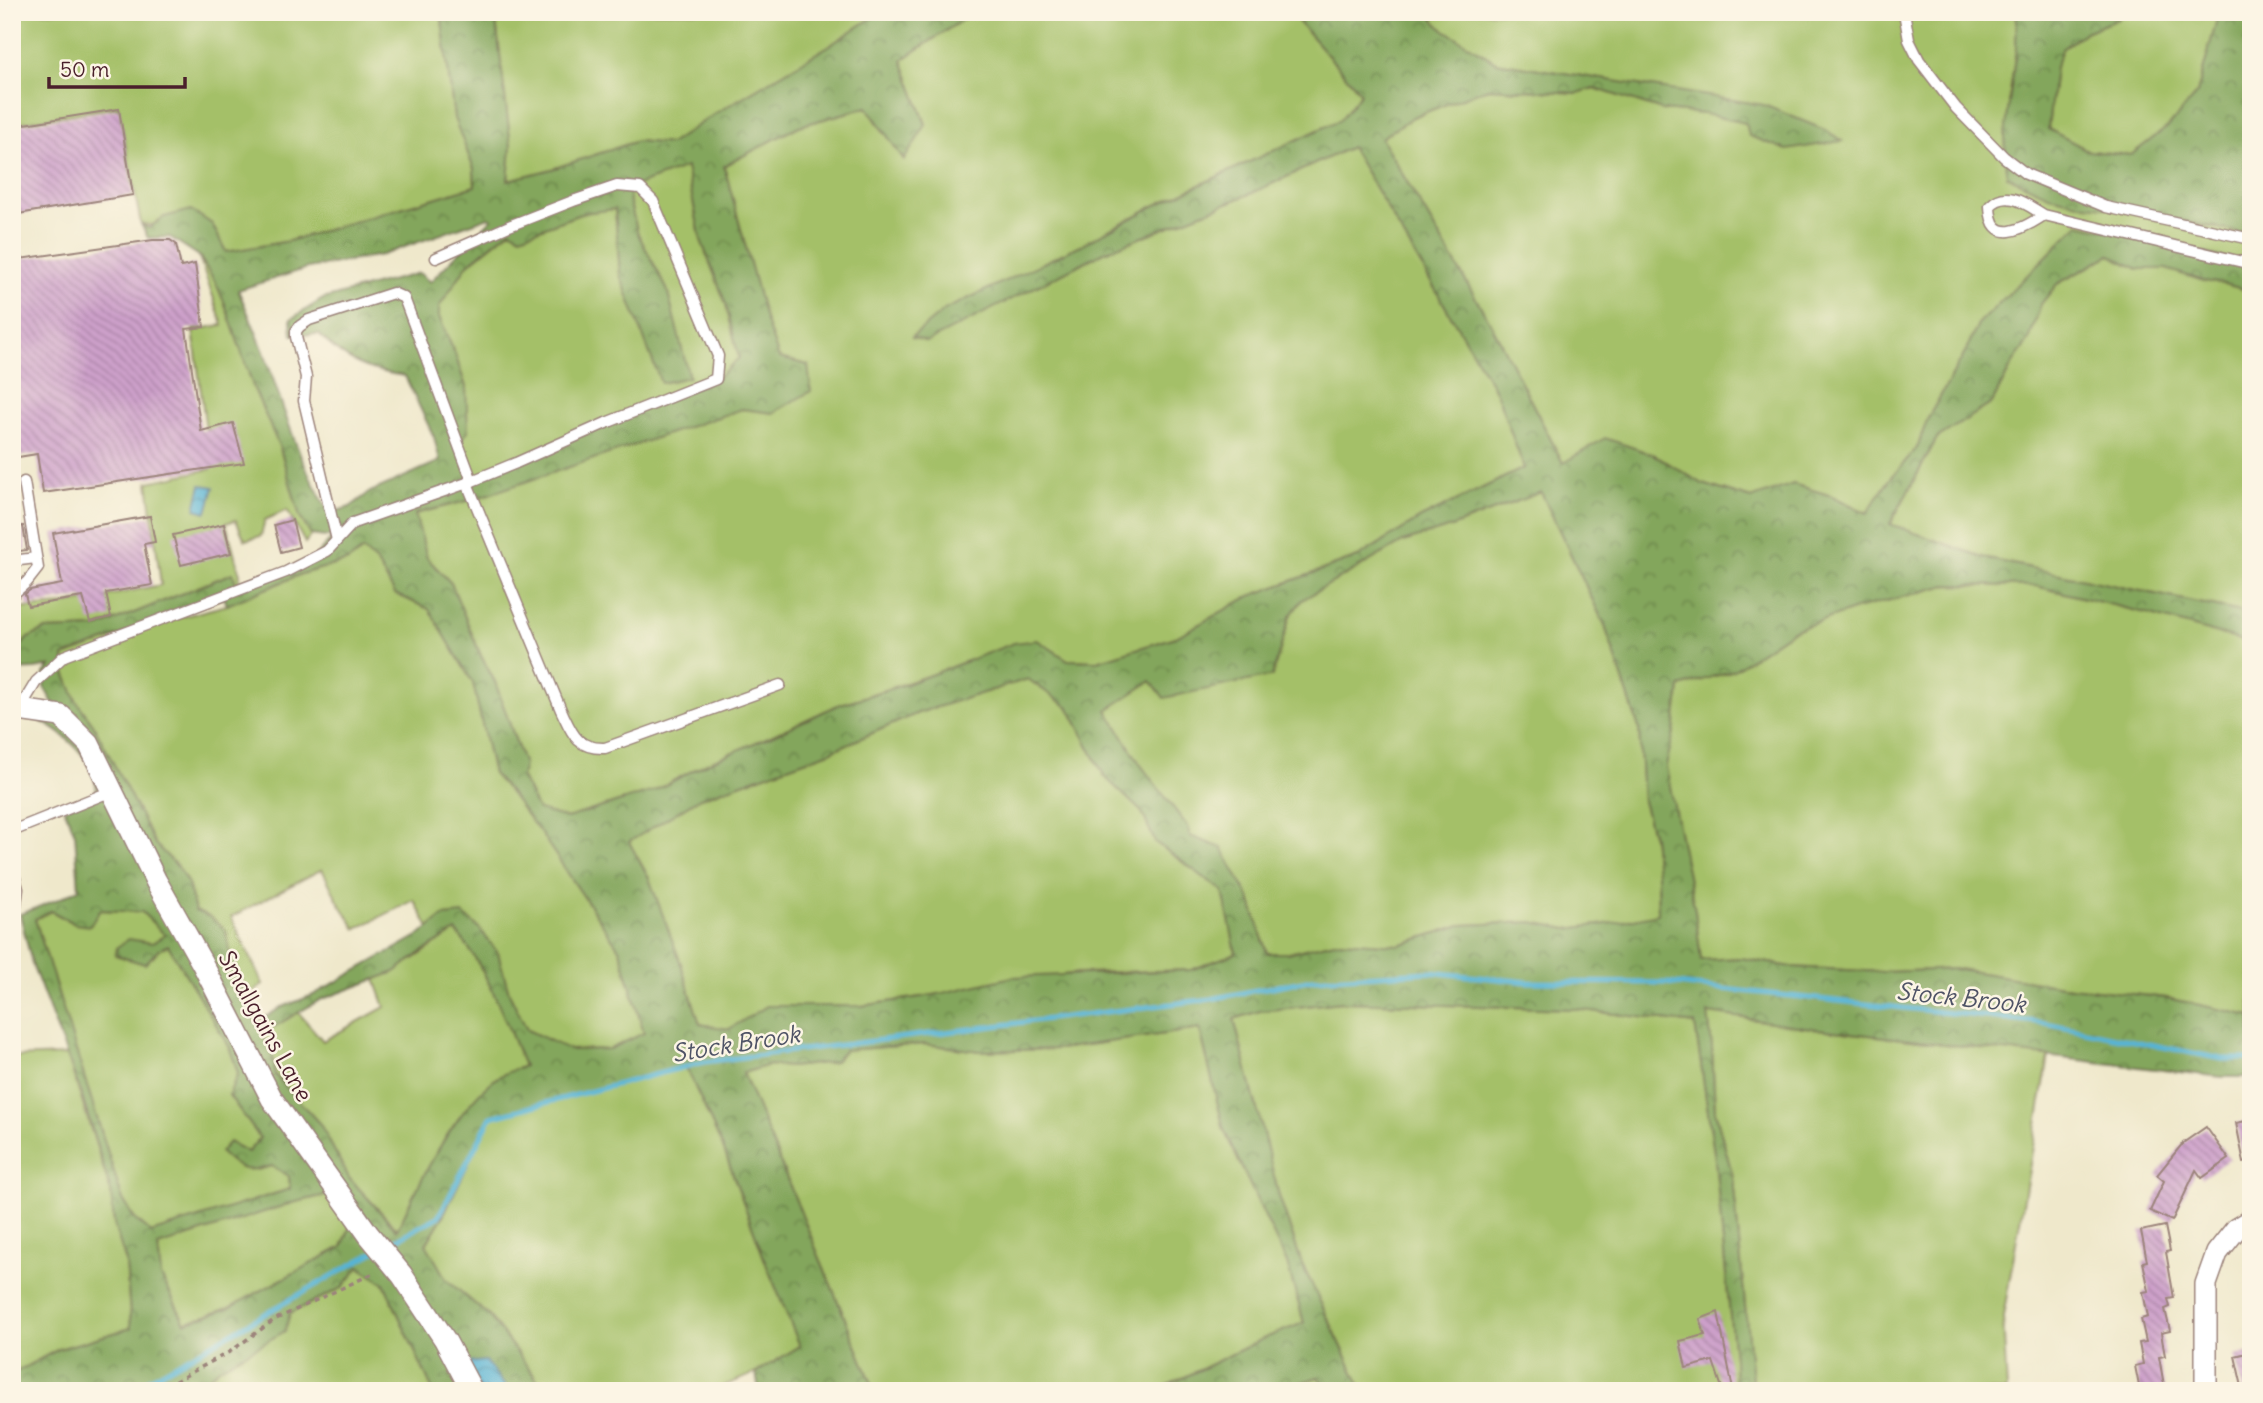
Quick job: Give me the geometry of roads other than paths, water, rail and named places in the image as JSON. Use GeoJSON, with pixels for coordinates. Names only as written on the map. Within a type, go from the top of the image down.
{"type":"FeatureCollection","features":[{"type":"Feature","properties":{"kind":"street","name":"Smallgains Lane"},"geometry":{"type":"LineString","coordinates":[[16,710],[61,716],[89,744],[156,881],[272,1099],[445,1340],[472,1391]]}},
{"type":"Feature","properties":{"kind":"street"},"geometry":{"type":"LineString","coordinates":[[2206,1391],[2206,1284],[2217,1253],[2236,1229],[2251,1220]]}},
{"type":"Feature","properties":{"kind":"lane"},"geometry":{"type":"LineString","coordinates":[[1905,12],[1909,40],[1919,60],[1956,108],[2004,157],[2026,174],[2106,207],[2251,239]]}},
{"type":"Feature","properties":{"kind":"lane"},"geometry":{"type":"LineString","coordinates":[[16,710],[36,682],[64,656],[286,572],[327,551],[352,523],[469,482],[716,379],[718,356],[653,201],[640,188],[617,186],[509,226],[436,258]]}},
{"type":"Feature","properties":{"kind":"lane"},"geometry":{"type":"LineString","coordinates":[[2044,215],[2021,230],[2010,232],[2001,230],[1994,224],[1990,206],[1997,199],[2006,197],[2021,201],[2044,215],[2251,264]]}},
{"type":"Feature","properties":{"kind":"lane"},"geometry":{"type":"LineString","coordinates":[[337,540],[304,401],[306,377],[296,331],[309,320],[393,293],[404,298],[469,482],[573,735],[583,745],[605,748],[780,685]]}},
{"type":"Feature","properties":{"kind":"lane"},"geometry":{"type":"LineString","coordinates":[[12,594],[27,582],[37,568],[24,482]]}},
{"type":"Feature","properties":{"kind":"lane"},"geometry":{"type":"LineString","coordinates":[[12,561],[36,558]]}},
{"type":"Feature","properties":{"kind":"lane"},"geometry":{"type":"LineString","coordinates":[[12,831],[112,790]]}},
{"type":"Feature","properties":{"kind":"lane"},"geometry":{"type":"LineString","coordinates":[[12,867],[18,889],[14,918]]}},
{"type":"Feature","properties":{"kind":"water"},"geometry":{"type":"Polygon","coordinates":[[[201,485],[214,487],[207,512],[195,509],[201,485]]]}},
{"type":"Feature","properties":{"kind":"water"},"geometry":{"type":"Polygon","coordinates":[[[485,1361],[509,1391],[480,1391],[467,1363],[485,1361]]]}},
{"type":"Feature","properties":{"kind":"waterway","name":"Stock Brook"},"geometry":{"type":"LineString","coordinates":[[385,1246],[439,1216],[491,1117],[704,1062],[1211,999],[1313,979],[1429,972],[1528,982],[1666,983],[2046,1023],[2222,1059],[2251,1059]]}},
{"type":"Feature","properties":{"kind":"waterway"},"geometry":{"type":"LineString","coordinates":[[129,1391],[376,1251]]}}]}
